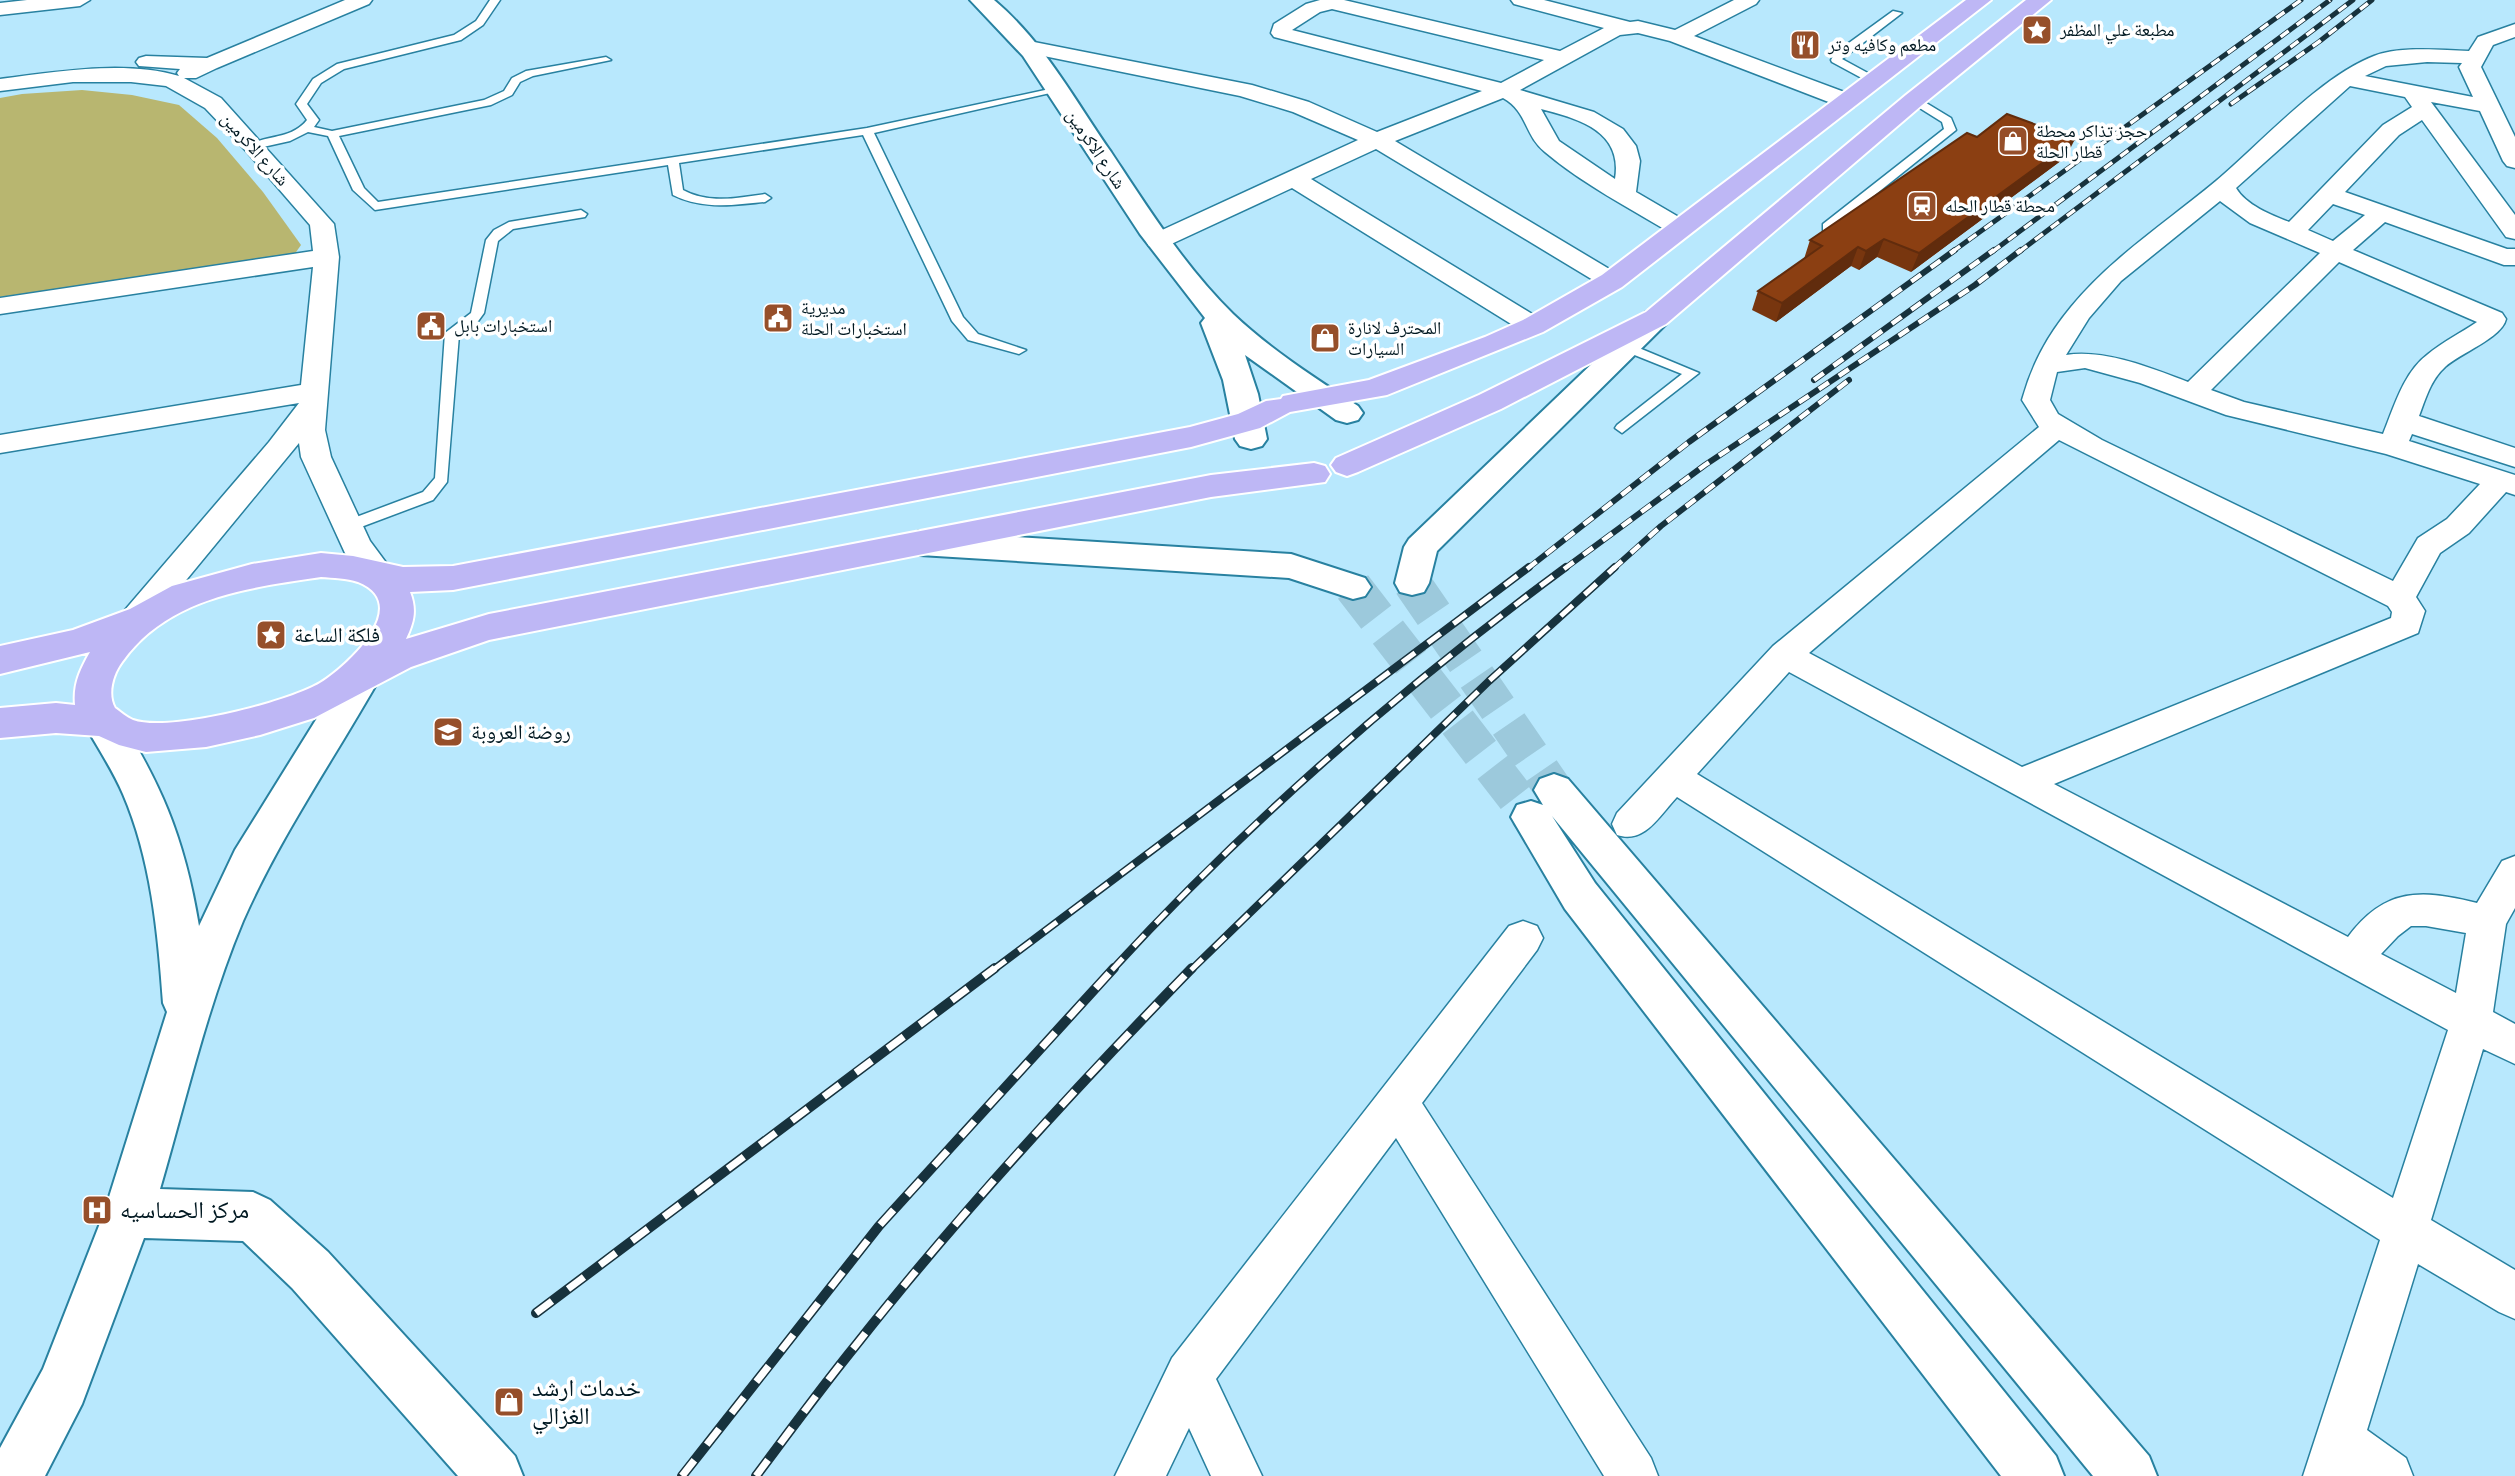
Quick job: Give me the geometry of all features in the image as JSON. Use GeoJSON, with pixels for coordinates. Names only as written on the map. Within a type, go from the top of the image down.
{"type":"FeatureCollection","features":[{"type":"Feature","properties":{"kind":"main road"},"geometry":{"type":"LineString","coordinates":[[0,660],[80,642],[137,623],[179,598],[223,582],[321,565],[375,579],[425,582],[453,578],[1191,437],[1291,414],[1376,388],[1534,326],[1612,281],[1980,0]]}},
{"type":"Feature","properties":{"kind":"main road"},"geometry":{"type":"LineString","coordinates":[[137,623],[98,667],[92,692],[103,719],[118,730],[149,737],[195,733],[300,709],[408,653],[489,627],[1210,486],[1314,474],[1347,466],[1490,402],[1656,318],[1916,98],[2040,0]]}},
{"type":"Feature","properties":{"kind":"main road"},"geometry":{"type":"LineString","coordinates":[[1866,86],[1896,75],[1907,80],[1916,98]]}},
{"type":"Feature","properties":{"kind":"main road"},"geometry":{"type":"LineString","coordinates":[[1866,86],[1889,99],[1916,98]]}},
{"type":"Feature","properties":{"kind":"main road"},"geometry":{"type":"LineString","coordinates":[[1291,414],[1358,423],[1364,434],[1363,446],[1358,456],[1347,466]]}},
{"type":"Feature","properties":{"kind":"main road"},"geometry":{"type":"LineString","coordinates":[[1291,414],[1255,451],[1271,465],[1296,473],[1314,474]]}},
{"type":"Feature","properties":{"kind":"main road"},"geometry":{"type":"LineString","coordinates":[[356,678],[388,642],[397,617],[375,579]]}},
{"type":"Feature","properties":{"kind":"main road"},"geometry":{"type":"LineString","coordinates":[[0,723],[56,718],[103,719]]}},
{"type":"Feature","properties":{"kind":"street"},"geometry":{"type":"LineString","coordinates":[[0,9],[80,0]]}},
{"type":"Feature","properties":{"kind":"street"},"geometry":{"type":"LineString","coordinates":[[330,0],[358,2]]}},
{"type":"Feature","properties":{"kind":"street","name":"شارع الاكرمين"},"geometry":{"type":"LineString","coordinates":[[981,0],[996,11],[1029,47],[1158,241],[1206,302],[1255,349],[1291,414]]}},
{"type":"Feature","properties":{"kind":"street"},"geometry":{"type":"LineString","coordinates":[[1521,0],[1625,27],[1638,27],[1866,86]]}},
{"type":"Feature","properties":{"kind":"street"},"geometry":{"type":"LineString","coordinates":[[1676,37],[1749,0]]}},
{"type":"Feature","properties":{"kind":"street"},"geometry":{"type":"LineString","coordinates":[[172,80],[358,2]]}},
{"type":"Feature","properties":{"kind":"street"},"geometry":{"type":"LineString","coordinates":[[1563,58],[1351,3],[1332,3],[1313,8],[1281,28],[1281,33],[1562,108],[1609,128],[1623,141],[1629,161],[1624,194]]}},
{"type":"Feature","properties":{"kind":"street"},"geometry":{"type":"LineString","coordinates":[[1158,241],[1377,140],[1512,94],[1563,58],[1625,27]]}},
{"type":"Feature","properties":{"kind":"street"},"geometry":{"type":"LineString","coordinates":[[2515,30],[2485,41],[2470,67],[2515,161]]}},
{"type":"Feature","properties":{"kind":"street"},"geometry":{"type":"LineString","coordinates":[[1029,47],[1244,90],[1301,107],[1377,140],[1612,281]]}},
{"type":"Feature","properties":{"kind":"street"},"geometry":{"type":"LineString","coordinates":[[2020,783],[2406,625],[2409,611],[2399,598],[2092,447],[2047,420],[2036,400],[2045,366],[2079,314],[2112,276],[2223,187],[2346,79],[2382,60],[2427,56],[2476,57]]}},
{"type":"Feature","properties":{"kind":"street"},"geometry":{"type":"LineString","coordinates":[[0,71],[97,61],[210,64]]}},
{"type":"Feature","properties":{"kind":"street","name":"شارع الاكرمين"},"geometry":{"type":"LineString","coordinates":[[0,85],[73,76],[131,76],[172,80],[213,103],[322,224],[326,257],[311,430],[316,457],[356,545],[375,579]]}},
{"type":"Feature","properties":{"kind":"street"},"geometry":{"type":"LineString","coordinates":[[2346,79],[2419,101],[2487,106]]}},
{"type":"Feature","properties":{"kind":"street"},"geometry":{"type":"LineString","coordinates":[[1512,94],[1531,110],[1536,127],[1548,144],[1680,228]]}},
{"type":"Feature","properties":{"kind":"street"},"geometry":{"type":"LineString","coordinates":[[2293,232],[2419,101]]}},
{"type":"Feature","properties":{"kind":"street"},"geometry":{"type":"LineString","coordinates":[[2419,101],[2515,232]]}},
{"type":"Feature","properties":{"kind":"street"},"geometry":{"type":"LineString","coordinates":[[1293,178],[1534,326]]}},
{"type":"Feature","properties":{"kind":"street"},"geometry":{"type":"LineString","coordinates":[[2223,187],[2230,198],[2259,218],[2337,249],[2493,319],[2492,324],[2434,362],[2417,388],[2397,433]]}},
{"type":"Feature","properties":{"kind":"street"},"geometry":{"type":"LineString","coordinates":[[2329,194],[2504,257],[2515,257]]}},
{"type":"Feature","properties":{"kind":"street"},"geometry":{"type":"LineString","coordinates":[[2193,393],[2274,309],[2337,249],[2382,213]]}},
{"type":"Feature","properties":{"kind":"street"},"geometry":{"type":"LineString","coordinates":[[0,306],[326,257]]}},
{"type":"Feature","properties":{"kind":"street","name":"شارع الاكرمين"},"geometry":{"type":"LineString","coordinates":[[1206,302],[1237,370],[1291,414]]}},
{"type":"Feature","properties":{"kind":"street"},"geometry":{"type":"LineString","coordinates":[[1412,583],[1421,547],[1656,318]]}},
{"type":"Feature","properties":{"kind":"street"},"geometry":{"type":"LineString","coordinates":[[2045,366],[2085,360],[2150,377],[2236,409],[2397,433],[2510,474],[2458,526],[2429,545],[2399,598]]}},
{"type":"Feature","properties":{"kind":"street"},"geometry":{"type":"LineString","coordinates":[[0,444],[313,398]]}},
{"type":"Feature","properties":{"kind":"street"},"geometry":{"type":"LineString","coordinates":[[137,623],[279,449],[313,398]]}},
{"type":"Feature","properties":{"kind":"street"},"geometry":{"type":"LineString","coordinates":[[1630,824],[1785,655],[2058,426]]}},
{"type":"Feature","properties":{"kind":"street"},"geometry":{"type":"LineString","coordinates":[[920,544],[1291,566],[1353,587]]}},
{"type":"Feature","properties":{"kind":"street"},"geometry":{"type":"LineString","coordinates":[[1785,655],[2020,783],[2515,1045]]}},
{"type":"Feature","properties":{"kind":"street"},"geometry":{"type":"LineString","coordinates":[[15,1476],[63,1385],[129,1213],[200,975],[250,862],[356,678]]}},
{"type":"Feature","properties":{"kind":"street"},"geometry":{"type":"LineString","coordinates":[[103,719],[146,802],[171,882],[181,951],[186,1019]]}},
{"type":"Feature","properties":{"kind":"street"},"geometry":{"type":"LineString","coordinates":[[1673,777],[2515,1296]]}},
{"type":"Feature","properties":{"kind":"street"},"geometry":{"type":"LineString","coordinates":[[2036,1476],[1580,896],[1542,804],[2129,1476]]}},
{"type":"Feature","properties":{"kind":"street"},"geometry":{"type":"LineString","coordinates":[[2388,1476],[2334,1458],[2471,1022],[2487,922],[2515,872]]}},
{"type":"Feature","properties":{"kind":"street"},"geometry":{"type":"LineString","coordinates":[[2355,960],[2372,934],[2394,914],[2430,908],[2487,922]]}},
{"type":"Feature","properties":{"kind":"street"},"geometry":{"type":"LineString","coordinates":[[1140,1476],[1189,1374],[1523,938]]}},
{"type":"Feature","properties":{"kind":"street"},"geometry":{"type":"LineString","coordinates":[[1398,1103],[1633,1476]]}},
{"type":"Feature","properties":{"kind":"street"},"geometry":{"type":"LineString","coordinates":[[129,1213],[253,1217],[310,1270],[495,1476]]}},
{"type":"Feature","properties":{"kind":"street"},"geometry":{"type":"LineString","coordinates":[[1189,1374],[1237,1476]]}},
{"type":"Feature","properties":{"kind":"lane"},"geometry":{"type":"LineString","coordinates":[[254,146],[301,134],[308,129],[313,120],[301,104],[305,95],[323,76],[367,59],[472,31],[482,23],[495,0]]}},
{"type":"Feature","properties":{"kind":"lane"},"geometry":{"type":"LineString","coordinates":[[1866,86],[1836,60],[1839,55],[1897,13]]}},
{"type":"Feature","properties":{"kind":"lane"},"geometry":{"type":"LineString","coordinates":[[308,129],[332,134],[486,103],[508,93],[516,80],[530,73],[606,60]]}},
{"type":"Feature","properties":{"kind":"lane"},"geometry":{"type":"LineString","coordinates":[[332,134],[359,190],[375,206],[867,131],[1055,89]]}},
{"type":"Feature","properties":{"kind":"lane"},"geometry":{"type":"LineString","coordinates":[[1827,227],[1950,130],[1947,120],[1916,98]]}},
{"type":"Feature","properties":{"kind":"lane"},"geometry":{"type":"LineString","coordinates":[[867,131],[957,318],[973,337],[1019,350]]}},
{"type":"Feature","properties":{"kind":"lane"},"geometry":{"type":"LineString","coordinates":[[673,161],[677,192],[687,199],[724,202],[765,198]]}},
{"type":"Feature","properties":{"kind":"lane"},"geometry":{"type":"LineString","coordinates":[[348,526],[428,496],[442,480],[452,333],[471,321],[477,313],[492,240],[509,226],[581,214]]}},
{"type":"Feature","properties":{"kind":"lane"},"geometry":{"type":"LineString","coordinates":[[1622,428],[1692,373],[1627,347]]}},
{"type":"Feature","properties":{"kind":"shaded area"},"geometry":{"type":"Polygon","coordinates":[[[82,90],[132,95],[179,105],[217,138],[263,192],[301,245],[294,255],[0,297],[0,98],[82,90]]]}},
{"type":"Feature","properties":{"kind":"building"},"geometry":{"type":"Polygon","coordinates":[[[2007,114],[2075,139],[1919,253],[1884,239],[1866,251],[1858,247],[1782,303],[1758,291],[1822,246],[1810,240],[1967,133],[1977,137],[2007,114]]]}},
{"type":"Feature","properties":{"kind":"tunnel"},"geometry":{"type":"LineString","coordinates":[[1412,583],[1554,790]]}},
{"type":"Feature","properties":{"kind":"tunnel"},"geometry":{"type":"LineString","coordinates":[[1353,587],[1531,817]]}},
{"type":"Feature","properties":{"kind":"railway"},"geometry":{"type":"LineString","coordinates":[[1952,252],[2301,0]]}},
{"type":"Feature","properties":{"kind":"railway"},"geometry":{"type":"LineString","coordinates":[[1992,252],[2330,0]]}},
{"type":"Feature","properties":{"kind":"railway"},"geometry":{"type":"LineString","coordinates":[[2019,252],[2353,0]]}},
{"type":"Feature","properties":{"kind":"railway"},"geometry":{"type":"LineString","coordinates":[[2231,104],[2320,41],[2372,0]]}},
{"type":"Feature","properties":{"kind":"railway"},"geometry":{"type":"LineString","coordinates":[[1527,569],[1689,442],[1955,250]]}},
{"type":"Feature","properties":{"kind":"railway"},"geometry":{"type":"LineString","coordinates":[[1814,380],[1994,250]]}},
{"type":"Feature","properties":{"kind":"railway"},"geometry":{"type":"LineString","coordinates":[[1564,569],[1705,465],[1975,285],[2021,250]]}},
{"type":"Feature","properties":{"kind":"railway"},"geometry":{"type":"LineString","coordinates":[[1613,569],[1661,526],[1849,380]]}},
{"type":"Feature","properties":{"kind":"railway"},"geometry":{"type":"LineString","coordinates":[[993,970],[1529,567]]}},
{"type":"Feature","properties":{"kind":"railway"},"geometry":{"type":"LineString","coordinates":[[1112,970],[1218,861],[1329,757],[1446,660],[1566,567]]}},
{"type":"Feature","properties":{"kind":"railway"},"geometry":{"type":"LineString","coordinates":[[1191,970],[1489,681],[1615,567]]}},
{"type":"Feature","properties":{"kind":"railway"},"geometry":{"type":"LineString","coordinates":[[536,1313],[995,968]]}},
{"type":"Feature","properties":{"kind":"railway"},"geometry":{"type":"LineString","coordinates":[[682,1476],[879,1226],[1114,968]]}},
{"type":"Feature","properties":{"kind":"railway"},"geometry":{"type":"LineString","coordinates":[[756,1476],[843,1361],[977,1199],[1192,968]]}},
{"type":"Feature","properties":{"kind":"place","name":"مطبعة علي المظفر"},"geometry":{"type":"Point","coordinates":[2037,30]}},
{"type":"Feature","properties":{"kind":"place","name":"مطعم وكافيه وتر"},"geometry":{"type":"Point","coordinates":[1805,45]}},
{"type":"Feature","properties":{"kind":"place","name":"حجز تذاكر محطة قطار الحلة"},"geometry":{"type":"Point","coordinates":[2013,141]}},
{"type":"Feature","properties":{"kind":"place","name":"محطة قطار الحله"},"geometry":{"type":"Point","coordinates":[1922,206]}},
{"type":"Feature","properties":{"kind":"place","name":"مديرية استخبارات الحلة"},"geometry":{"type":"Point","coordinates":[778,318]}},
{"type":"Feature","properties":{"kind":"place","name":"استخبارات بابل"},"geometry":{"type":"Point","coordinates":[431,326]}},
{"type":"Feature","properties":{"kind":"place","name":"المحترف لانارة السيارات"},"geometry":{"type":"Point","coordinates":[1325,338]}},
{"type":"Feature","properties":{"kind":"place","name":"فلكة الساعة"},"geometry":{"type":"Point","coordinates":[271,635]}},
{"type":"Feature","properties":{"kind":"place","name":"روضة العروبة"},"geometry":{"type":"Point","coordinates":[448,732]}},
{"type":"Feature","properties":{"kind":"place","name":"مركز الحساسيه"},"geometry":{"type":"Point","coordinates":[97,1210]}},
{"type":"Feature","properties":{"kind":"place","name":"خدمات ارشد الغزالي"},"geometry":{"type":"Point","coordinates":[509,1402]}}]}
